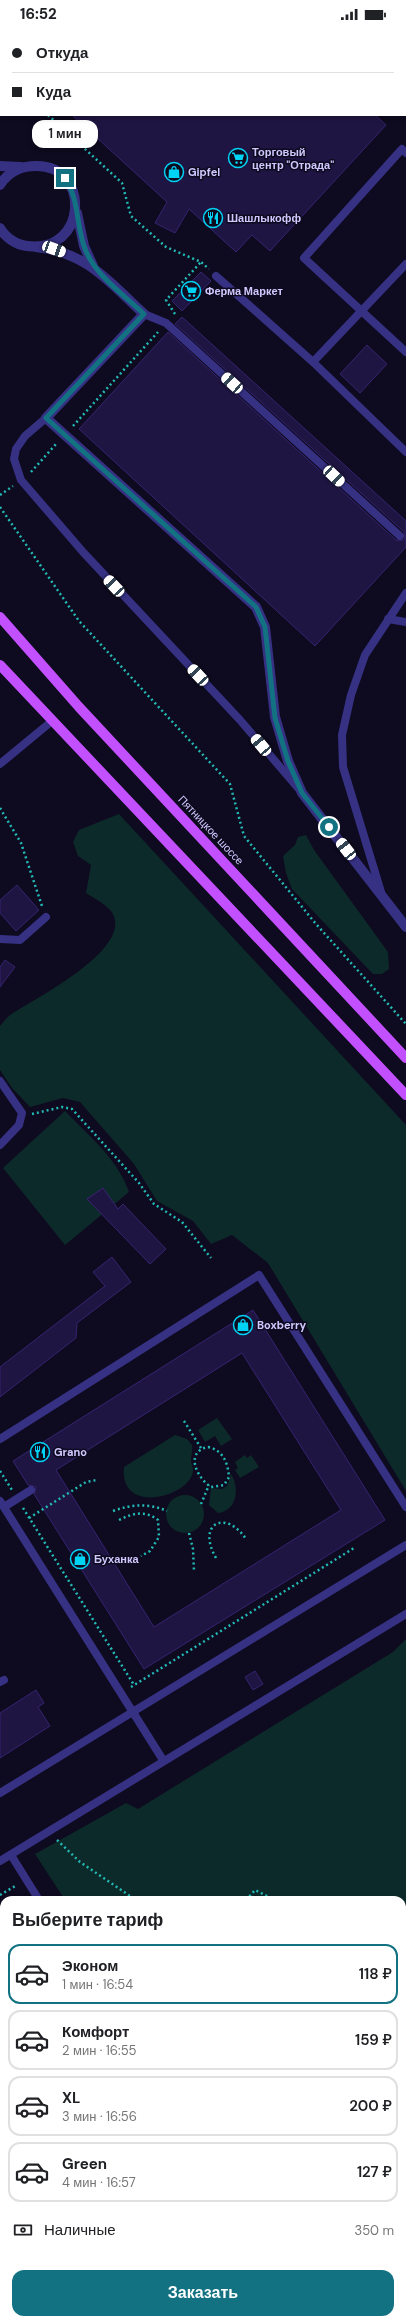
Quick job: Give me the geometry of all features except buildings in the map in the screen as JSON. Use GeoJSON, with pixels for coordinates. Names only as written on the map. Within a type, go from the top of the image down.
{"type":"FeatureCollection","features":[{"type":"Feature","properties":{"kind":"main road","name":"Пятницкое шоссе"},"geometry":{"type":"LineString","coordinates":[[0,617],[79,707],[406,1058]]}},
{"type":"Feature","properties":{"kind":"main road"},"geometry":{"type":"LineString","coordinates":[[0,665],[406,1094]]}},
{"type":"Feature","properties":{"kind":"street"},"geometry":{"type":"LineString","coordinates":[[0,166],[41,166],[54,170],[65,178],[73,190],[84,246],[93,266]]}},
{"type":"Feature","properties":{"kind":"street"},"geometry":{"type":"LineString","coordinates":[[0,185],[14,171],[23,167]]}},
{"type":"Feature","properties":{"kind":"street"},"geometry":{"type":"LineString","coordinates":[[36,247],[48,245],[60,239],[69,230],[75,217],[76,203]]}},
{"type":"Feature","properties":{"kind":"street"},"geometry":{"type":"LineString","coordinates":[[1,231],[11,240],[23,246],[54,249],[93,266],[144,314],[46,418],[256,607],[265,627],[275,718],[288,761],[302,793],[382,894],[406,927]]}},
{"type":"Feature","properties":{"kind":"lane"},"geometry":{"type":"LineString","coordinates":[[406,153],[402,149],[304,258],[406,352]]}},
{"type":"Feature","properties":{"kind":"lane"},"geometry":{"type":"LineString","coordinates":[[312,362],[406,264]]}},
{"type":"Feature","properties":{"kind":"lane"},"geometry":{"type":"LineString","coordinates":[[216,276],[312,362],[406,452]]}},
{"type":"Feature","properties":{"kind":"lane"},"geometry":{"type":"LineString","coordinates":[[144,314],[166,323],[400,536]]}},
{"type":"Feature","properties":{"kind":"lane"},"geometry":{"type":"LineString","coordinates":[[46,418],[25,436],[16,449],[14,459],[21,480],[83,552],[240,720],[302,793]]}},
{"type":"Feature","properties":{"kind":"lane"},"geometry":{"type":"LineString","coordinates":[[382,894],[343,766],[342,735],[351,695],[365,655],[406,593]]}},
{"type":"Feature","properties":{"kind":"lane"},"geometry":{"type":"LineString","coordinates":[[388,619],[406,622]]}},
{"type":"Feature","properties":{"kind":"lane"},"geometry":{"type":"LineString","coordinates":[[0,764],[52,721]]}},
{"type":"Feature","properties":{"kind":"lane"},"geometry":{"type":"LineString","coordinates":[[0,939],[20,940],[46,917]]}},
{"type":"Feature","properties":{"kind":"lane"},"geometry":{"type":"LineString","coordinates":[[0,1082],[22,1113],[19,1124],[0,1145]]}},
{"type":"Feature","properties":{"kind":"lane"},"geometry":{"type":"LineString","coordinates":[[0,1439],[259,1275],[406,1507]]}},
{"type":"Feature","properties":{"kind":"lane"},"geometry":{"type":"LineString","coordinates":[[31,1490],[2,1504],[163,1760]]}},
{"type":"Feature","properties":{"kind":"lane"},"geometry":{"type":"LineString","coordinates":[[0,1794],[406,1545]]}},
{"type":"Feature","properties":{"kind":"lane"},"geometry":{"type":"LineString","coordinates":[[0,1861],[163,1760],[406,1614]]}},
{"type":"Feature","properties":{"kind":"lane"},"geometry":{"type":"LineString","coordinates":[[11,1854],[37,1896]]}},
{"type":"Feature","properties":{"kind":"path"},"geometry":{"type":"LineString","coordinates":[[49,116],[122,183],[131,216],[166,247],[201,262],[216,276]]}},
{"type":"Feature","properties":{"kind":"path"},"geometry":{"type":"LineString","coordinates":[[0,495],[21,480],[175,314],[166,300],[201,262]]}},
{"type":"Feature","properties":{"kind":"path"},"geometry":{"type":"LineString","coordinates":[[0,507],[79,621],[230,784],[244,836],[316,924],[406,1024]]}},
{"type":"Feature","properties":{"kind":"path"},"geometry":{"type":"LineString","coordinates":[[0,808],[21,843],[46,917]]}},
{"type":"Feature","properties":{"kind":"path"},"geometry":{"type":"LineString","coordinates":[[22,1113],[31,1114],[62,1107],[72,1109],[139,1183],[154,1204],[182,1222],[211,1258]]}},
{"type":"Feature","properties":{"kind":"path"},"geometry":{"type":"LineString","coordinates":[[184,1422],[201,1448]]}},
{"type":"Feature","properties":{"kind":"path"},"geometry":{"type":"LineString","coordinates":[[201,1448],[214,1448],[221,1453],[229,1470],[229,1477],[224,1485],[218,1487],[209,1485],[198,1476],[195,1468],[195,1455],[201,1448]]}},
{"type":"Feature","properties":{"kind":"path"},"geometry":{"type":"LineString","coordinates":[[0,1471],[134,1685]]}},
{"type":"Feature","properties":{"kind":"path"},"geometry":{"type":"LineString","coordinates":[[29,1518],[86,1482],[97,1480]]}},
{"type":"Feature","properties":{"kind":"path"},"geometry":{"type":"LineString","coordinates":[[201,1504],[209,1485]]}},
{"type":"Feature","properties":{"kind":"path"},"geometry":{"type":"LineString","coordinates":[[113,1511],[123,1507],[146,1505],[167,1511]]}},
{"type":"Feature","properties":{"kind":"path"},"geometry":{"type":"LineString","coordinates":[[119,1520],[140,1513],[151,1515],[158,1520],[159,1537],[150,1551],[141,1556]]}},
{"type":"Feature","properties":{"kind":"path"},"geometry":{"type":"LineString","coordinates":[[216,1558],[208,1539],[209,1531],[216,1525],[225,1522],[234,1525],[246,1539]]}},
{"type":"Feature","properties":{"kind":"path"},"geometry":{"type":"LineString","coordinates":[[189,1533],[193,1549],[194,1571]]}},
{"type":"Feature","properties":{"kind":"path"},"geometry":{"type":"LineString","coordinates":[[121,1693],[354,1548]]}},
{"type":"Feature","properties":{"kind":"path"},"geometry":{"type":"LineString","coordinates":[[48,1832],[80,1862],[130,1896]]}},
{"type":"Feature","properties":{"kind":"path"},"geometry":{"type":"LineString","coordinates":[[0,1895],[26,1879]]}},
{"type":"Feature","properties":{"kind":"path"},"geometry":{"type":"LineString","coordinates":[[250,1896],[255,1890],[267,1896]]}},
{"type":"Feature","properties":{"kind":"green space"},"geometry":{"type":"Polygon","coordinates":[[[119,814],[406,1125],[406,1491],[268,1263],[232,1235],[211,1244],[193,1221],[157,1201],[134,1164],[80,1102],[63,1098],[30,1107],[12,1088],[0,1070],[0,1026],[3,1022],[11,1014],[61,984],[80,970],[97,955],[110,940],[115,925],[111,911],[86,893],[91,865],[78,856],[73,842],[79,830],[119,814]]]}},
{"type":"Feature","properties":{"kind":"green space"},"geometry":{"type":"Polygon","coordinates":[[[306,835],[314,850],[388,952],[389,969],[382,974],[373,974],[292,889],[286,873],[283,856],[295,845],[298,837],[306,835]]]}},
{"type":"Feature","properties":{"kind":"green space"},"geometry":{"type":"Polygon","coordinates":[[[65,1111],[110,1158],[118,1169],[129,1192],[65,1245],[3,1168],[65,1111]]]}},
{"type":"Feature","properties":{"kind":"green space"},"geometry":{"type":"Polygon","coordinates":[[[217,1418],[232,1439],[221,1446],[215,1436],[205,1442],[198,1430],[217,1418]]]}},
{"type":"Feature","properties":{"kind":"green space"},"geometry":{"type":"Polygon","coordinates":[[[175,1435],[187,1439],[192,1445],[191,1460],[193,1469],[190,1478],[182,1487],[171,1493],[157,1497],[144,1497],[133,1492],[126,1483],[124,1467],[175,1435]]]}},
{"type":"Feature","properties":{"kind":"green space"},"geometry":{"type":"Polygon","coordinates":[[[245,1455],[247,1458],[251,1455],[259,1467],[240,1478],[235,1470],[238,1468],[235,1462],[245,1455]]]}},
{"type":"Feature","properties":{"kind":"green space"},"geometry":{"type":"Polygon","coordinates":[[[231,1474],[234,1480],[236,1492],[235,1498],[229,1508],[218,1513],[209,1505],[211,1488],[222,1489],[227,1486],[231,1474]]]}},
{"type":"Feature","properties":{"kind":"green space"},"geometry":{"type":"Polygon","coordinates":[[[185,1495],[195,1498],[201,1504],[204,1514],[201,1524],[195,1530],[185,1533],[175,1530],[169,1524],[166,1514],[169,1504],[175,1498],[185,1495]]]}},
{"type":"Feature","properties":{"kind":"green space"},"geometry":{"type":"Polygon","coordinates":[[[406,1639],[406,1896],[62,1896],[35,1854],[126,1803],[138,1809],[393,1652],[406,1639]]]}},
{"type":"Feature","properties":{"kind":"place","name":"Торговый центр \"Отрада\""},"geometry":{"type":"Point","coordinates":[238,158]}},
{"type":"Feature","properties":{"kind":"place","name":"Gipfel"},"geometry":{"type":"Point","coordinates":[174,172]}},
{"type":"Feature","properties":{"kind":"place","name":"Шашлыкофф"},"geometry":{"type":"Point","coordinates":[213,218]}},
{"type":"Feature","properties":{"kind":"place","name":"Ферма Маркет"},"geometry":{"type":"Point","coordinates":[191,291]}},
{"type":"Feature","properties":{"kind":"place","name":"Boxberry"},"geometry":{"type":"Point","coordinates":[243,1325]}},
{"type":"Feature","properties":{"kind":"place","name":"Grano"},"geometry":{"type":"Point","coordinates":[40,1452]}},
{"type":"Feature","properties":{"kind":"place","name":"Буханка"},"geometry":{"type":"Point","coordinates":[80,1559]}},
{"type":"Feature","properties":{"kind":"route"},"geometry":{"type":"LineString","coordinates":[[65,178],[73,190],[84,246],[93,266],[144,314],[46,418],[256,607],[265,627],[275,718],[288,761],[302,793],[329,827]]}}]}
